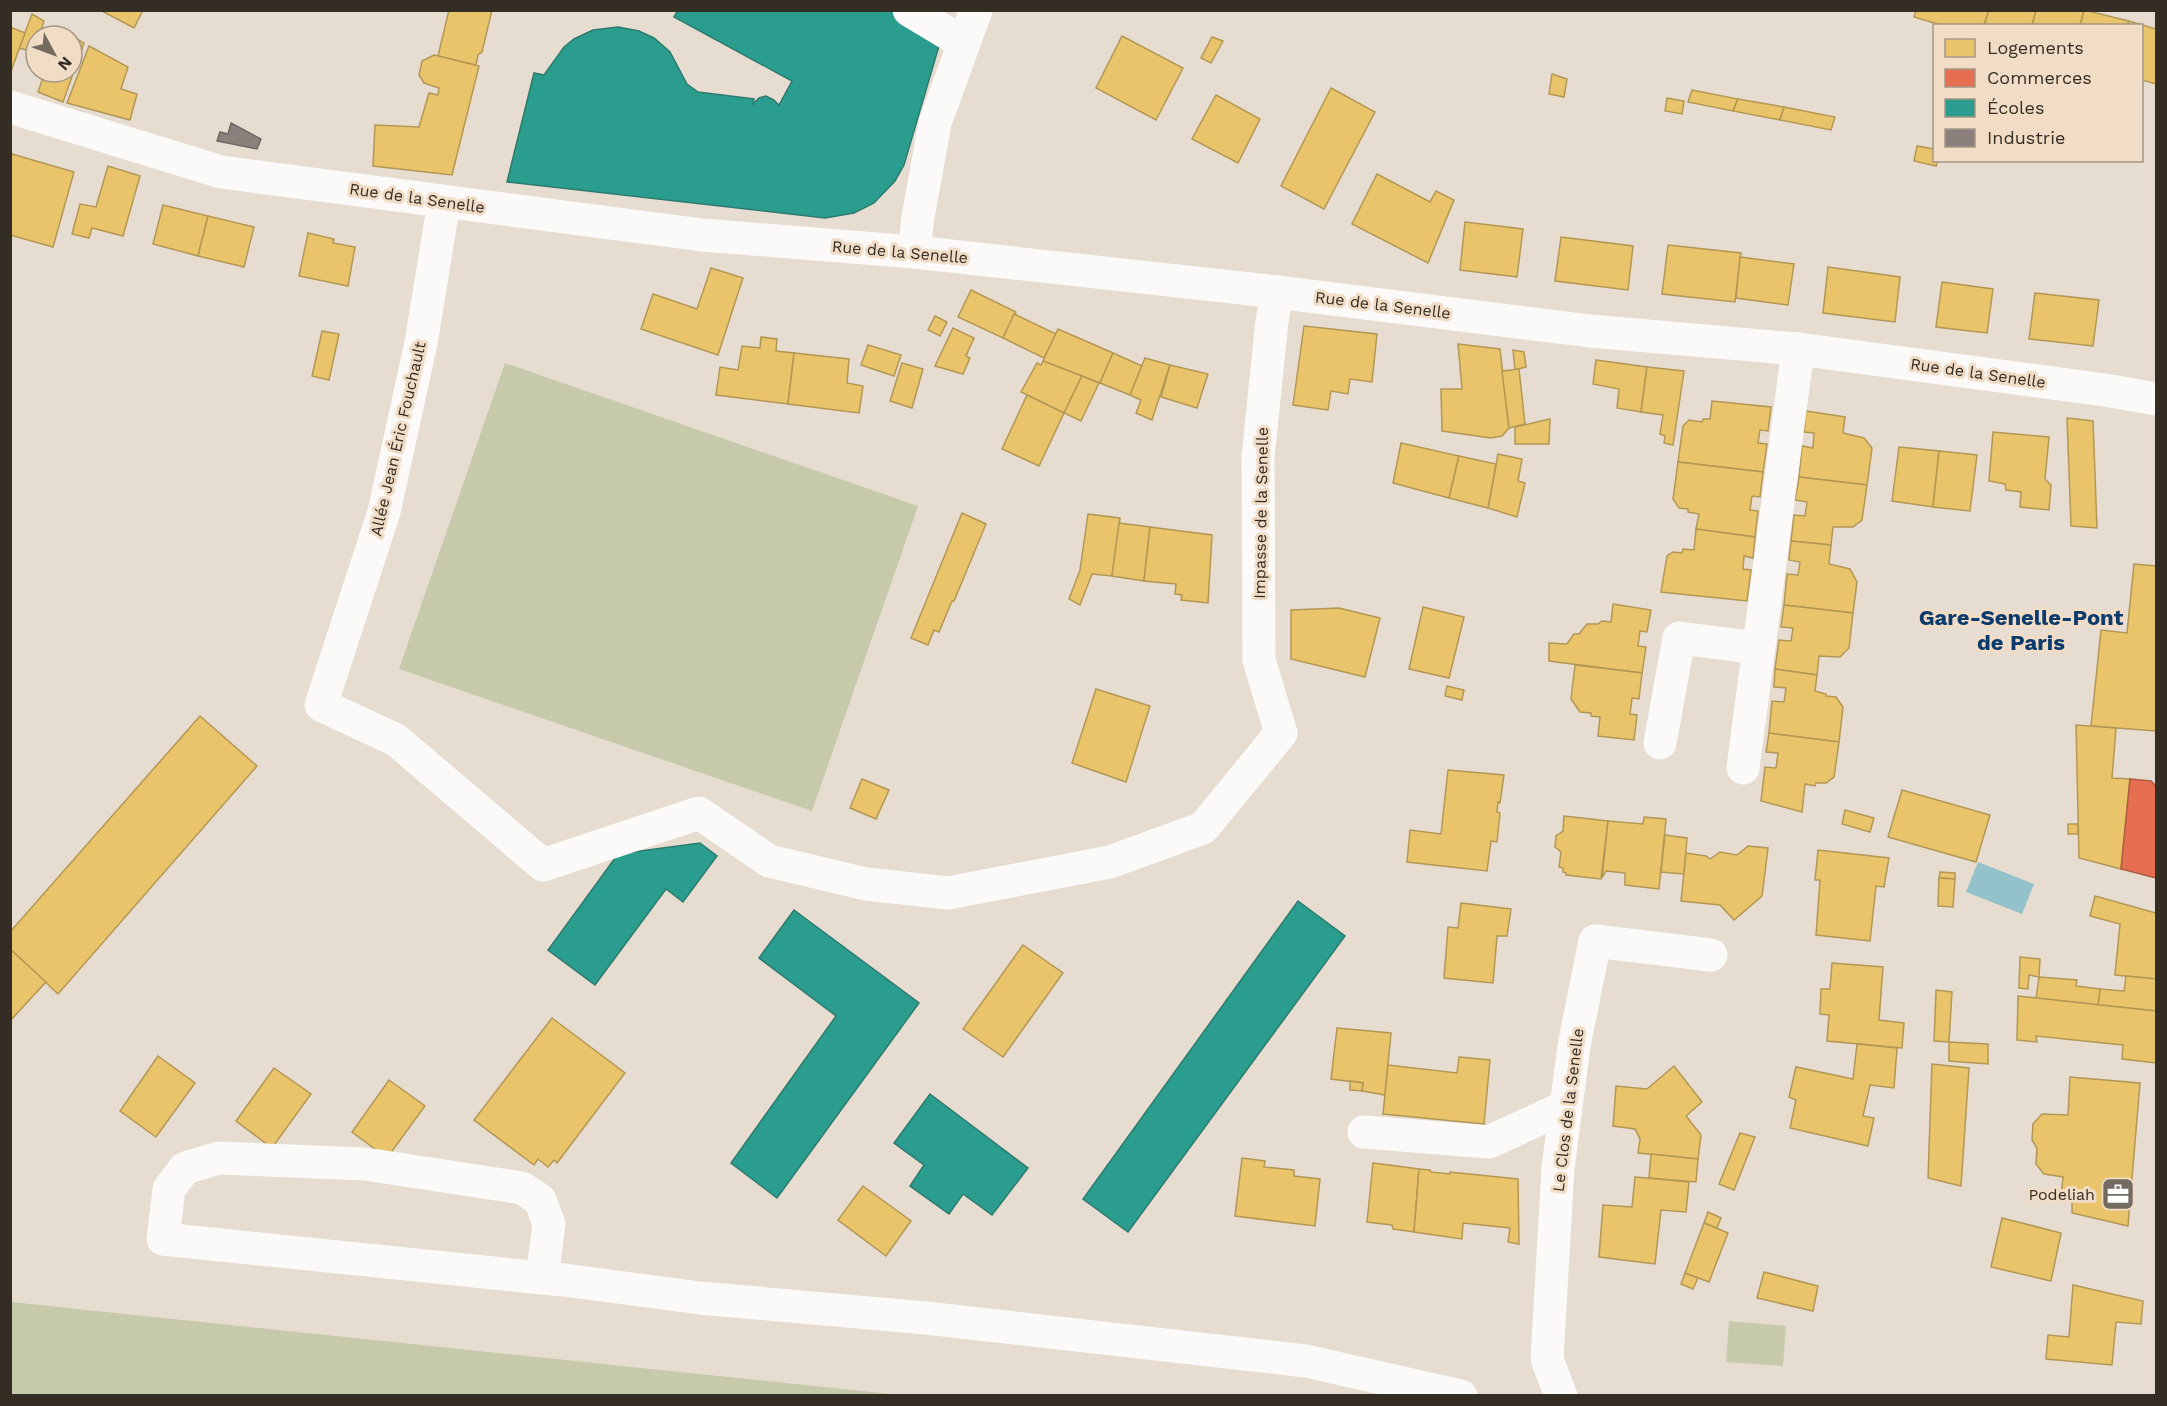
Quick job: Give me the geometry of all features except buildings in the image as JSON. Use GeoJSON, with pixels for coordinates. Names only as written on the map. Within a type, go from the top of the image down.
{"type":"FeatureCollection","features":[{"type":"Feature","properties":{"kind":"street"},"geometry":{"type":"LineString","coordinates":[[909,10],[964,42]]}},
{"type":"Feature","properties":{"kind":"street"},"geometry":{"type":"LineString","coordinates":[[914,252],[935,123],[976,10]]}},
{"type":"Feature","properties":{"kind":"street","name":"Rue de la Senelle"},"geometry":{"type":"LineString","coordinates":[[10,107],[221,172],[702,235],[914,252],[1277,292],[1590,331],[1798,349],[2093,388],[2157,399]]}},
{"type":"Feature","properties":{"kind":"street","name":"Allée Jean Éric Fouchault"},"geometry":{"type":"LineString","coordinates":[[444,202],[421,343],[384,512],[321,705],[396,740],[543,865],[699,813],[769,861],[866,884],[948,893],[1110,862],[1203,828],[1281,733]]}},
{"type":"Feature","properties":{"kind":"street","name":"Impasse de la Senelle"},"geometry":{"type":"LineString","coordinates":[[1277,292],[1258,457],[1259,660],[1281,733]]}},
{"type":"Feature","properties":{"kind":"street"},"geometry":{"type":"LineString","coordinates":[[1743,768],[1798,349]]}},
{"type":"Feature","properties":{"kind":"street"},"geometry":{"type":"LineString","coordinates":[[1660,742],[1679,638],[1758,648]]}},
{"type":"Feature","properties":{"kind":"street","name":"Le Clos de la Senelle"},"geometry":{"type":"LineString","coordinates":[[1561,1395],[1547,1359],[1558,1168],[1574,1046],[1595,940],[1711,956]]}},
{"type":"Feature","properties":{"kind":"street"},"geometry":{"type":"LineString","coordinates":[[1364,1132],[1489,1142],[1565,1107]]}},
{"type":"Feature","properties":{"kind":"street"},"geometry":{"type":"LineString","coordinates":[[542,1278],[549,1224],[540,1200],[522,1188],[365,1164],[219,1158],[185,1168],[169,1189],[163,1239],[542,1278],[700,1298],[926,1317],[1306,1361],[1461,1395]]}},
{"type":"Feature","properties":{"kind":"green space"},"geometry":{"type":"Polygon","coordinates":[[[505,363],[918,506],[812,811],[399,669],[505,363]]]}},
{"type":"Feature","properties":{"kind":"green space"},"geometry":{"type":"Polygon","coordinates":[[[11,1302],[900,1395],[11,1395],[11,1302]]]}},
{"type":"Feature","properties":{"kind":"green space"},"geometry":{"type":"Polygon","coordinates":[[[1729,1321],[1786,1326],[1783,1366],[1726,1362],[1729,1321]]]}},
{"type":"Feature","properties":{"kind":"water"},"geometry":{"type":"Polygon","coordinates":[[[1978,862],[2034,884],[2022,914],[1966,892],[1978,862]]]}},
{"type":"Feature","properties":{"kind":"place","name":"Podeliah"},"geometry":{"type":"Point","coordinates":[2118,1194]}},
{"type":"Feature","properties":{"kind":"district","name":"Gare-Senelle-Pont de Paris"},"geometry":{"type":"Point","coordinates":[2021,630]}}]}
